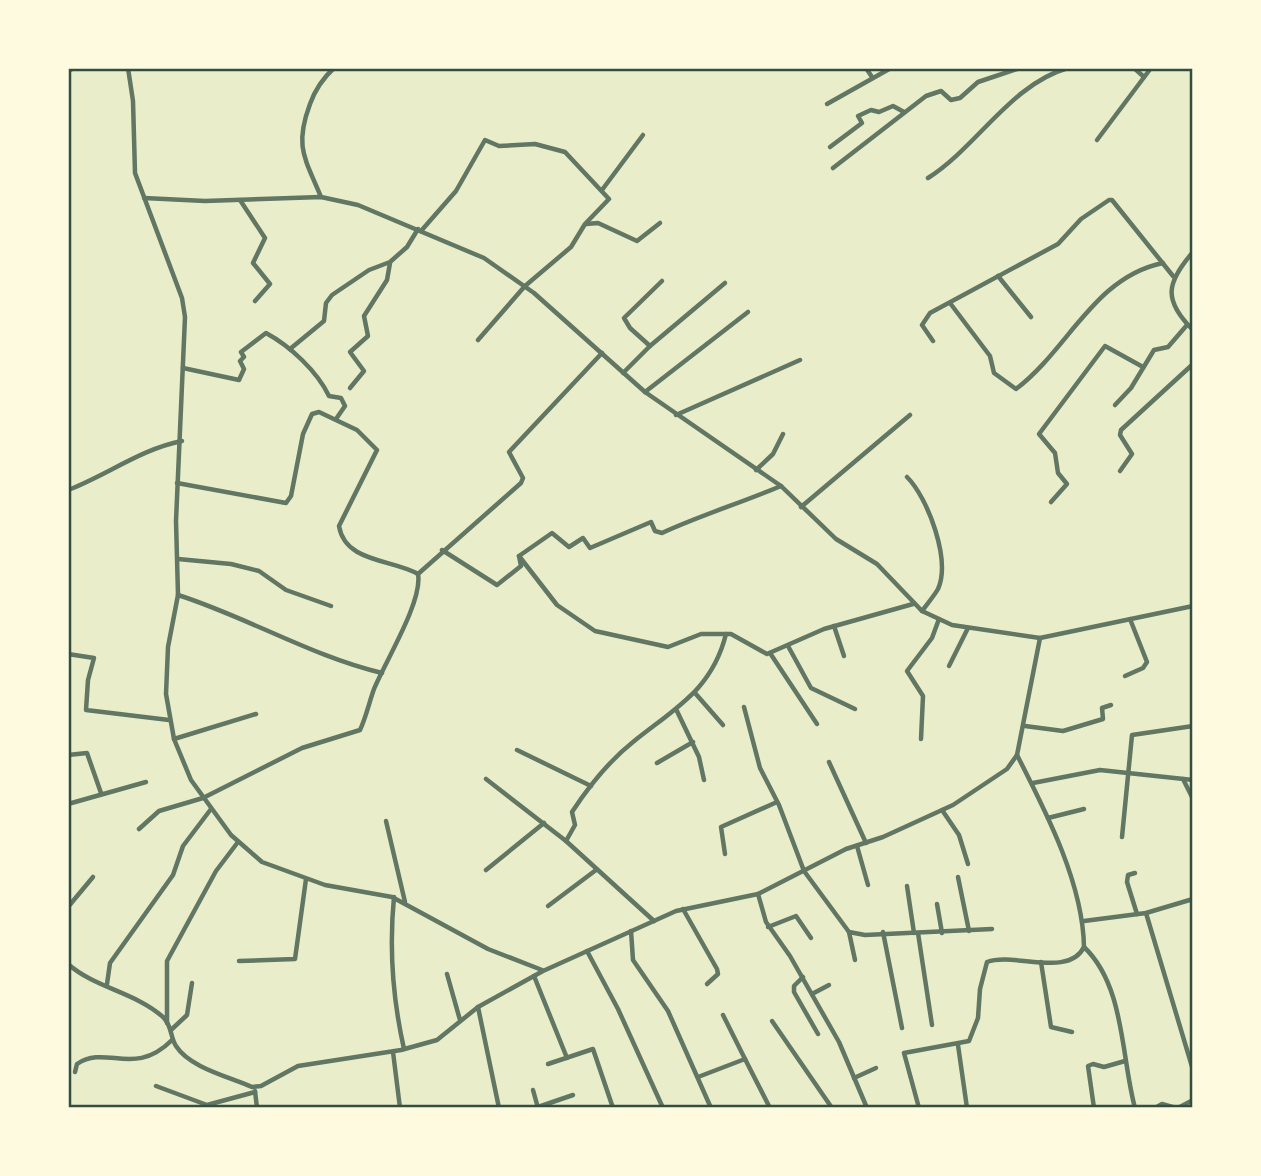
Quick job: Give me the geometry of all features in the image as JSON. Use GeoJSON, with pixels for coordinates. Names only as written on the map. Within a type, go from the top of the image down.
{"type":"FeatureCollection","features":[{"type":"Feature","properties":{"kind":"street"},"geometry":{"type":"LineString","coordinates":[[68,71],[74,68]]}},
{"type":"Feature","properties":{"kind":"street"},"geometry":{"type":"LineString","coordinates":[[128,68],[133,101],[133,159],[144,198],[181,298],[185,317],[182,440],[177,483],[178,595],[166,664],[169,720],[174,740],[203,798],[238,842],[262,862],[306,878],[394,897],[488,949],[543,971]]}},
{"type":"Feature","properties":{"kind":"street"},"geometry":{"type":"LineString","coordinates":[[321,197],[303,153],[300,134],[314,94],[334,68]]}},
{"type":"Feature","properties":{"kind":"street"},"geometry":{"type":"LineString","coordinates":[[866,68],[872,77]]}},
{"type":"Feature","properties":{"kind":"street"},"geometry":{"type":"LineString","coordinates":[[827,104],[891,68]]}},
{"type":"Feature","properties":{"kind":"street"},"geometry":{"type":"LineString","coordinates":[[833,168],[934,92],[943,91],[951,100],[957,100],[978,82],[1020,68]]}},
{"type":"Feature","properties":{"kind":"street"},"geometry":{"type":"LineString","coordinates":[[928,178],[949,165],[1040,79],[1068,68]]}},
{"type":"Feature","properties":{"kind":"street"},"geometry":{"type":"LineString","coordinates":[[1134,68],[1144,77]]}},
{"type":"Feature","properties":{"kind":"street"},"geometry":{"type":"LineString","coordinates":[[1097,140],[1151,68]]}},
{"type":"Feature","properties":{"kind":"street"},"geometry":{"type":"LineString","coordinates":[[830,146],[862,123],[858,116],[871,110],[879,112],[893,106],[904,112]]}},
{"type":"Feature","properties":{"kind":"street"},"geometry":{"type":"LineString","coordinates":[[602,190],[643,135]]}},
{"type":"Feature","properties":{"kind":"street"},"geometry":{"type":"LineString","coordinates":[[290,349],[324,321],[326,303],[332,295],[369,270],[390,262],[407,247],[419,230],[456,191],[485,140],[499,146],[535,144],[559,149],[609,200],[585,223],[571,247],[525,286],[478,340]]}},
{"type":"Feature","properties":{"kind":"street"},"geometry":{"type":"LineString","coordinates":[[144,198],[186,201],[321,197],[358,205],[484,258],[525,286],[645,392],[781,486],[836,539],[877,564],[913,604],[939,620],[968,628],[1040,638],[1193,606]]}},
{"type":"Feature","properties":{"kind":"street"},"geometry":{"type":"LineString","coordinates":[[240,200],[265,238],[253,263],[270,284],[255,301]]}},
{"type":"Feature","properties":{"kind":"street"},"geometry":{"type":"LineString","coordinates":[[933,341],[923,328],[922,321],[936,309],[1058,244],[1081,219],[1108,200],[1112,200],[1173,276]]}},
{"type":"Feature","properties":{"kind":"street"},"geometry":{"type":"LineString","coordinates":[[585,223],[598,223],[637,241],[660,223]]}},
{"type":"Feature","properties":{"kind":"street"},"geometry":{"type":"LineString","coordinates":[[1193,252],[1173,276],[1172,306],[1193,330]]}},
{"type":"Feature","properties":{"kind":"street"},"geometry":{"type":"LineString","coordinates":[[350,388],[364,371],[350,352],[368,336],[364,316],[387,280],[390,262]]}},
{"type":"Feature","properties":{"kind":"street"},"geometry":{"type":"LineString","coordinates":[[950,303],[990,356],[994,373],[1016,389],[1100,297],[1124,276],[1163,263]]}},
{"type":"Feature","properties":{"kind":"street"},"geometry":{"type":"LineString","coordinates":[[998,276],[1031,317]]}},
{"type":"Feature","properties":{"kind":"street"},"geometry":{"type":"LineString","coordinates":[[650,346],[634,332],[624,317],[662,281]]}},
{"type":"Feature","properties":{"kind":"street"},"geometry":{"type":"LineString","coordinates":[[624,373],[650,346],[726,283]]}},
{"type":"Feature","properties":{"kind":"street"},"geometry":{"type":"LineString","coordinates":[[645,392],[748,312]]}},
{"type":"Feature","properties":{"kind":"street"},"geometry":{"type":"LineString","coordinates":[[1115,405],[1131,388],[1154,350],[1168,347],[1187,325]]}},
{"type":"Feature","properties":{"kind":"street"},"geometry":{"type":"LineString","coordinates":[[183,368],[225,374],[239,380],[244,369],[240,361],[244,357],[241,352],[261,334],[268,334],[290,349],[321,382],[329,396],[341,398],[345,405],[336,419]]}},
{"type":"Feature","properties":{"kind":"street"},"geometry":{"type":"LineString","coordinates":[[1051,502],[1066,484],[1058,473],[1055,453],[1039,434],[1103,347],[1110,347],[1143,367]]}},
{"type":"Feature","properties":{"kind":"street"},"geometry":{"type":"LineString","coordinates":[[139,829],[159,811],[203,798],[302,748],[357,733],[410,612],[418,587],[418,574],[521,483],[523,478],[509,453],[602,353]]}},
{"type":"Feature","properties":{"kind":"street"},"geometry":{"type":"LineString","coordinates":[[676,415],[800,360]]}},
{"type":"Feature","properties":{"kind":"street"},"geometry":{"type":"LineString","coordinates":[[1120,471],[1132,454],[1120,435],[1121,430],[1193,364]]}},
{"type":"Feature","properties":{"kind":"street"},"geometry":{"type":"LineString","coordinates":[[177,483],[286,503],[290,496],[305,428],[312,414],[319,412],[357,430],[377,450],[374,461],[339,526],[341,535],[354,551],[418,574]]}},
{"type":"Feature","properties":{"kind":"street"},"geometry":{"type":"LineString","coordinates":[[801,507],[910,415]]}},
{"type":"Feature","properties":{"kind":"street"},"geometry":{"type":"LineString","coordinates":[[756,470],[773,454],[783,434]]}},
{"type":"Feature","properties":{"kind":"street"},"geometry":{"type":"LineString","coordinates":[[68,490],[92,482],[148,450],[182,440]]}},
{"type":"Feature","properties":{"kind":"street"},"geometry":{"type":"LineString","coordinates":[[907,477],[922,496],[940,548],[938,588],[922,611]]}},
{"type":"Feature","properties":{"kind":"street"},"geometry":{"type":"LineString","coordinates":[[519,556],[552,533],[569,547],[583,538],[590,548],[651,522],[655,531],[662,533],[695,517],[722,511],[781,486]]}},
{"type":"Feature","properties":{"kind":"street"},"geometry":{"type":"LineString","coordinates":[[442,550],[497,585],[521,566],[519,556]]}},
{"type":"Feature","properties":{"kind":"street"},"geometry":{"type":"LineString","coordinates":[[519,556],[557,605],[595,631],[668,648],[701,634],[726,634],[736,636],[761,653],[770,653],[834,626],[913,604]]}},
{"type":"Feature","properties":{"kind":"street"},"geometry":{"type":"LineString","coordinates":[[178,559],[231,564],[259,571],[286,590],[331,606]]}},
{"type":"Feature","properties":{"kind":"street"},"geometry":{"type":"LineString","coordinates":[[178,595],[274,632],[345,664],[382,673]]}},
{"type":"Feature","properties":{"kind":"street"},"geometry":{"type":"LineString","coordinates":[[1125,676],[1147,662],[1130,619]]}},
{"type":"Feature","properties":{"kind":"street"},"geometry":{"type":"LineString","coordinates":[[921,739],[923,696],[907,671],[932,638],[939,620]]}},
{"type":"Feature","properties":{"kind":"street"},"geometry":{"type":"LineString","coordinates":[[834,626],[844,656]]}},
{"type":"Feature","properties":{"kind":"street"},"geometry":{"type":"LineString","coordinates":[[949,666],[968,628]]}},
{"type":"Feature","properties":{"kind":"street"},"geometry":{"type":"LineString","coordinates":[[566,841],[575,825],[572,812],[591,786],[631,744],[695,693],[714,668],[726,634]]}},
{"type":"Feature","properties":{"kind":"street"},"geometry":{"type":"LineString","coordinates":[[156,1086],[206,1106],[255,1089],[298,1066],[404,1050],[437,1040],[478,1007],[543,971],[631,931],[683,909],[758,894],[857,846],[943,810],[1007,769],[1017,755],[1025,726],[1040,638]]}},
{"type":"Feature","properties":{"kind":"street"},"geometry":{"type":"LineString","coordinates":[[788,646],[809,686],[855,709]]}},
{"type":"Feature","properties":{"kind":"street"},"geometry":{"type":"LineString","coordinates":[[770,653],[817,724]]}},
{"type":"Feature","properties":{"kind":"street"},"geometry":{"type":"LineString","coordinates":[[68,654],[94,658],[86,710],[169,720]]}},
{"type":"Feature","properties":{"kind":"street"},"geometry":{"type":"LineString","coordinates":[[695,693],[723,725]]}},
{"type":"Feature","properties":{"kind":"street"},"geometry":{"type":"LineString","coordinates":[[1025,726],[1068,730],[1103,719],[1102,708],[1111,705]]}},
{"type":"Feature","properties":{"kind":"street"},"geometry":{"type":"LineString","coordinates":[[744,707],[760,768],[777,802],[804,871],[849,932],[855,961]]}},
{"type":"Feature","properties":{"kind":"street"},"geometry":{"type":"LineString","coordinates":[[676,709],[693,742],[704,780]]}},
{"type":"Feature","properties":{"kind":"street"},"geometry":{"type":"LineString","coordinates":[[174,740],[256,714]]}},
{"type":"Feature","properties":{"kind":"street"},"geometry":{"type":"LineString","coordinates":[[1122,837],[1133,733],[1193,726]]}},
{"type":"Feature","properties":{"kind":"street"},"geometry":{"type":"LineString","coordinates":[[657,764],[693,742]]}},
{"type":"Feature","properties":{"kind":"street"},"geometry":{"type":"LineString","coordinates":[[517,750],[591,786]]}},
{"type":"Feature","properties":{"kind":"street"},"geometry":{"type":"LineString","coordinates":[[68,755],[87,753],[101,793]]}},
{"type":"Feature","properties":{"kind":"street"},"geometry":{"type":"LineString","coordinates":[[1017,755],[1048,818],[1084,921],[1084,947],[1097,964],[1113,1002],[1135,1108]]}},
{"type":"Feature","properties":{"kind":"street"},"geometry":{"type":"LineString","coordinates":[[829,762],[866,843]]}},
{"type":"Feature","properties":{"kind":"street"},"geometry":{"type":"LineString","coordinates":[[1033,783],[1049,782],[1094,771],[1193,780]]}},
{"type":"Feature","properties":{"kind":"street"},"geometry":{"type":"LineString","coordinates":[[486,779],[566,841],[654,921]]}},
{"type":"Feature","properties":{"kind":"street"},"geometry":{"type":"LineString","coordinates":[[1183,779],[1193,799]]}},
{"type":"Feature","properties":{"kind":"street"},"geometry":{"type":"LineString","coordinates":[[68,804],[146,782]]}},
{"type":"Feature","properties":{"kind":"street"},"geometry":{"type":"LineString","coordinates":[[724,854],[721,827],[777,802]]}},
{"type":"Feature","properties":{"kind":"street"},"geometry":{"type":"LineString","coordinates":[[107,985],[110,964],[173,875],[183,846],[211,809]]}},
{"type":"Feature","properties":{"kind":"street"},"geometry":{"type":"LineString","coordinates":[[1048,818],[1084,809]]}},
{"type":"Feature","properties":{"kind":"street"},"geometry":{"type":"LineString","coordinates":[[943,810],[959,835],[968,864]]}},
{"type":"Feature","properties":{"kind":"street"},"geometry":{"type":"LineString","coordinates":[[386,821],[405,903]]}},
{"type":"Feature","properties":{"kind":"street"},"geometry":{"type":"LineString","coordinates":[[486,870],[544,823]]}},
{"type":"Feature","properties":{"kind":"street"},"geometry":{"type":"LineString","coordinates":[[167,1023],[167,961],[216,871],[238,842]]}},
{"type":"Feature","properties":{"kind":"street"},"geometry":{"type":"LineString","coordinates":[[857,846],[868,885]]}},
{"type":"Feature","properties":{"kind":"street"},"geometry":{"type":"LineString","coordinates":[[548,906],[596,870]]}},
{"type":"Feature","properties":{"kind":"street"},"geometry":{"type":"LineString","coordinates":[[1135,873],[1128,875],[1127,882],[1137,914]]}},
{"type":"Feature","properties":{"kind":"street"},"geometry":{"type":"LineString","coordinates":[[68,906],[93,877]]}},
{"type":"Feature","properties":{"kind":"street"},"geometry":{"type":"LineString","coordinates":[[958,877],[969,931]]}},
{"type":"Feature","properties":{"kind":"street"},"geometry":{"type":"LineString","coordinates":[[239,961],[295,959],[306,878]]}},
{"type":"Feature","properties":{"kind":"street"},"geometry":{"type":"LineString","coordinates":[[907,886],[932,1025]]}},
{"type":"Feature","properties":{"kind":"street"},"geometry":{"type":"LineString","coordinates":[[758,894],[768,926],[803,977],[848,1059],[867,1108]]}},
{"type":"Feature","properties":{"kind":"street"},"geometry":{"type":"LineString","coordinates":[[394,897],[391,929],[394,989],[404,1050]]}},
{"type":"Feature","properties":{"kind":"street"},"geometry":{"type":"LineString","coordinates":[[1084,921],[1146,913],[1193,899]]}},
{"type":"Feature","properties":{"kind":"street"},"geometry":{"type":"LineString","coordinates":[[937,904],[942,933]]}},
{"type":"Feature","properties":{"kind":"street"},"geometry":{"type":"LineString","coordinates":[[683,909],[717,969],[718,974],[707,984]]}},
{"type":"Feature","properties":{"kind":"street"},"geometry":{"type":"LineString","coordinates":[[1146,913],[1193,1070]]}},
{"type":"Feature","properties":{"kind":"street"},"geometry":{"type":"LineString","coordinates":[[768,926],[796,916],[811,938]]}},
{"type":"Feature","properties":{"kind":"street"},"geometry":{"type":"LineString","coordinates":[[849,932],[864,935],[883,932],[942,933],[992,929]]}},
{"type":"Feature","properties":{"kind":"street"},"geometry":{"type":"LineString","coordinates":[[631,931],[633,960],[668,1011],[710,1108]]}},
{"type":"Feature","properties":{"kind":"street"},"geometry":{"type":"LineString","coordinates":[[883,932],[902,1028]]}},
{"type":"Feature","properties":{"kind":"street"},"geometry":{"type":"LineString","coordinates":[[919,1108],[904,1053],[928,1046],[958,1045],[969,1041],[978,1018],[980,989],[988,962],[1001,959],[1041,962],[1073,960],[1084,947]]}},
{"type":"Feature","properties":{"kind":"street"},"geometry":{"type":"LineString","coordinates":[[587,951],[618,1009],[663,1108]]}},
{"type":"Feature","properties":{"kind":"street"},"geometry":{"type":"LineString","coordinates":[[1041,962],[1051,1027],[1072,1032]]}},
{"type":"Feature","properties":{"kind":"street"},"geometry":{"type":"LineString","coordinates":[[68,964],[89,981],[107,985],[164,1017],[173,1040],[186,1058],[255,1089]]}},
{"type":"Feature","properties":{"kind":"street"},"geometry":{"type":"LineString","coordinates":[[447,974],[460,1020]]}},
{"type":"Feature","properties":{"kind":"street"},"geometry":{"type":"LineString","coordinates":[[534,976],[567,1058]]}},
{"type":"Feature","properties":{"kind":"street"},"geometry":{"type":"LineString","coordinates":[[803,977],[794,986],[794,992],[818,1034]]}},
{"type":"Feature","properties":{"kind":"street"},"geometry":{"type":"LineString","coordinates":[[171,1030],[187,1015],[192,983]]}},
{"type":"Feature","properties":{"kind":"street"},"geometry":{"type":"LineString","coordinates":[[812,994],[829,985]]}},
{"type":"Feature","properties":{"kind":"street"},"geometry":{"type":"LineString","coordinates":[[478,1007],[499,1108]]}},
{"type":"Feature","properties":{"kind":"street"},"geometry":{"type":"LineString","coordinates":[[723,1015],[770,1108]]}},
{"type":"Feature","properties":{"kind":"street"},"geometry":{"type":"LineString","coordinates":[[772,1021],[832,1108]]}},
{"type":"Feature","properties":{"kind":"street"},"geometry":{"type":"LineString","coordinates":[[75,1072],[77,1064],[83,1060],[98,1057],[138,1060],[158,1052],[173,1040]]}},
{"type":"Feature","properties":{"kind":"street"},"geometry":{"type":"LineString","coordinates":[[958,1045],[967,1108]]}},
{"type":"Feature","properties":{"kind":"street"},"geometry":{"type":"LineString","coordinates":[[548,1064],[593,1049],[613,1108]]}},
{"type":"Feature","properties":{"kind":"street"},"geometry":{"type":"LineString","coordinates":[[393,1052],[400,1108]]}},
{"type":"Feature","properties":{"kind":"street"},"geometry":{"type":"LineString","coordinates":[[698,1077],[745,1059]]}},
{"type":"Feature","properties":{"kind":"street"},"geometry":{"type":"LineString","coordinates":[[1094,1108],[1088,1066],[1109,1066],[1125,1061]]}},
{"type":"Feature","properties":{"kind":"street"},"geometry":{"type":"LineString","coordinates":[[854,1078],[876,1068]]}},
{"type":"Feature","properties":{"kind":"street"},"geometry":{"type":"LineString","coordinates":[[255,1089],[257,1108]]}},
{"type":"Feature","properties":{"kind":"street"},"geometry":{"type":"LineString","coordinates":[[533,1090],[538,1107],[573,1095]]}},
{"type":"Feature","properties":{"kind":"street"},"geometry":{"type":"LineString","coordinates":[[1155,1108],[1163,1104],[1177,1108],[1193,1100]]}}]}
